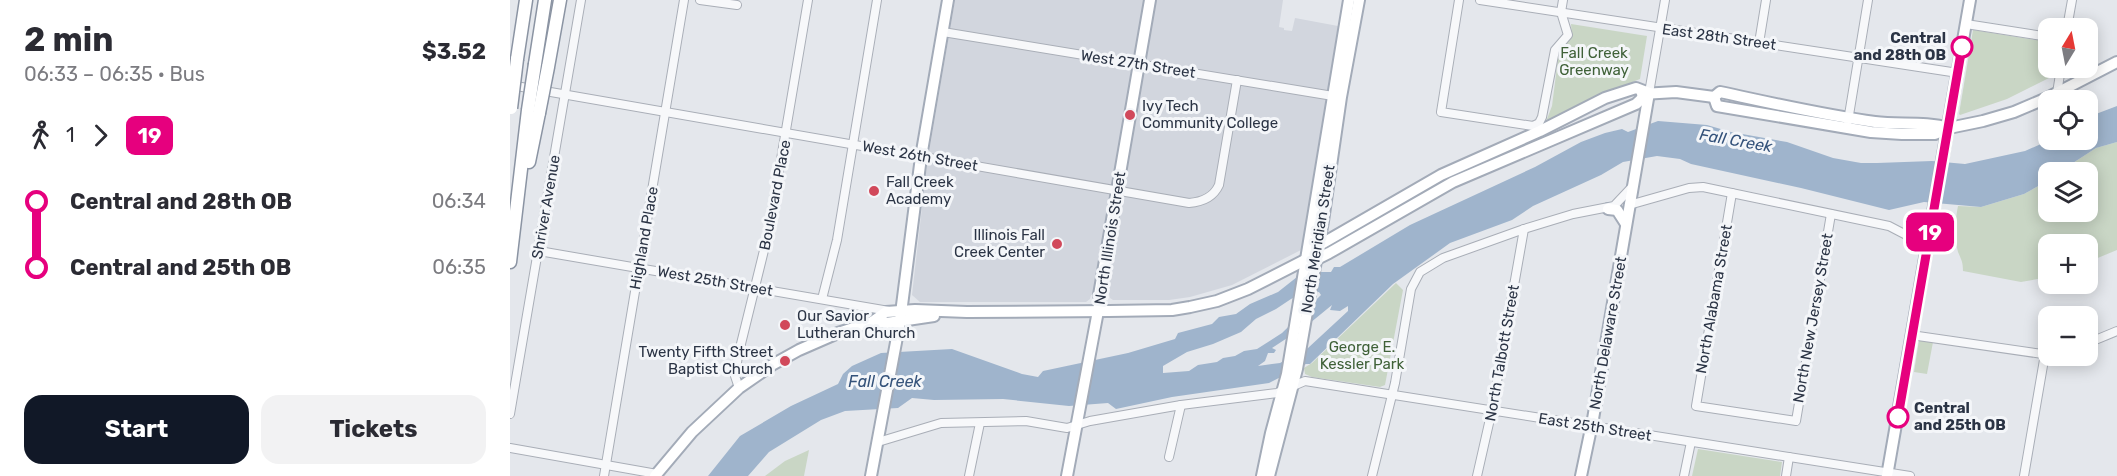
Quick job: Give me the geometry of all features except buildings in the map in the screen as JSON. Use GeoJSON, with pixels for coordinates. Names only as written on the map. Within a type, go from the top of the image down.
{"type":"FeatureCollection","features":[{"type":"Feature","properties":{"kind":"highway"},"geometry":{"type":"LineString","coordinates":[[519,46],[521,0]]}},
{"type":"Feature","properties":{"kind":"highway"},"geometry":{"type":"LineString","coordinates":[[510,112],[526,0]]}},
{"type":"Feature","properties":{"kind":"highway"},"geometry":{"type":"LineString","coordinates":[[542,65],[545,0]]}},
{"type":"Feature","properties":{"kind":"highway"},"geometry":{"type":"LineString","coordinates":[[511,259],[533,112],[542,65],[560,0]]}},
{"type":"Feature","properties":{"kind":"main road"},"geometry":{"type":"LineString","coordinates":[[871,476],[901,316],[921,157],[948,0]]}},
{"type":"Feature","properties":{"kind":"main road","name":"North Illinois Street"},"geometry":{"type":"LineString","coordinates":[[1067,476],[1094,336],[1149,0]]}},
{"type":"Feature","properties":{"kind":"main road","name":"North Meridian Street"},"geometry":{"type":"LineString","coordinates":[[1269,476],[1292,385],[1292,371],[1349,0]]}},
{"type":"Feature","properties":{"kind":"main road","name":"North Meridian Street"},"geometry":{"type":"LineString","coordinates":[[1318,246],[1336,125],[1359,0]]}},
{"type":"Feature","properties":{"kind":"main road"},"geometry":{"type":"LineString","coordinates":[[1888,474],[1970,0]]}},
{"type":"Feature","properties":{"kind":"main road"},"geometry":{"type":"LineString","coordinates":[[2063,90],[2117,62]]}},
{"type":"Feature","properties":{"kind":"main road"},"geometry":{"type":"LineString","coordinates":[[1309,266],[1318,246],[1441,176],[1605,99],[1636,88],[1648,93],[1681,92],[1713,97],[1720,92],[1847,123],[1936,124],[1949,128],[2008,114],[2038,101]]}},
{"type":"Feature","properties":{"kind":"main road"},"geometry":{"type":"LineString","coordinates":[[872,322],[887,323],[901,316],[967,312],[1172,309],[1217,301],[1309,266],[1442,188],[1636,104],[1648,93]]}},
{"type":"Feature","properties":{"kind":"main road","name":"North Delaware Street"},"geometry":{"type":"LineString","coordinates":[[1581,476],[1592,426],[1648,93]]}},
{"type":"Feature","properties":{"kind":"main road"},"geometry":{"type":"LineString","coordinates":[[1608,209],[1617,210],[1626,225]]}},
{"type":"Feature","properties":{"kind":"main road"},"geometry":{"type":"LineString","coordinates":[[656,475],[692,432],[739,388],[772,365],[827,337],[872,322],[882,314],[890,311],[901,316]]}},
{"type":"Feature","properties":{"kind":"main road","name":"North Meridian Street"},"geometry":{"type":"LineString","coordinates":[[1262,476],[1282,391],[1292,371]]}},
{"type":"Feature","properties":{"kind":"street","name":"Shriver Avenue"},"geometry":{"type":"LineString","coordinates":[[510,414],[581,0]]}},
{"type":"Feature","properties":{"kind":"street","name":"Highland Place"},"geometry":{"type":"LineString","coordinates":[[604,476],[684,0]]}},
{"type":"Feature","properties":{"kind":"street"},"geometry":{"type":"LineString","coordinates":[[700,0],[737,5]]}},
{"type":"Feature","properties":{"kind":"street","name":"Boulevard Place"},"geometry":{"type":"LineString","coordinates":[[739,388],[735,376],[736,366],[769,230],[808,0]]}},
{"type":"Feature","properties":{"kind":"street"},"geometry":{"type":"LineString","coordinates":[[822,299],[837,240],[877,0]]}},
{"type":"Feature","properties":{"kind":"street"},"geometry":{"type":"LineString","coordinates":[[1460,0],[1441,112],[1530,126],[1541,120],[1555,51],[1568,35],[1561,12],[1563,0]]}},
{"type":"Feature","properties":{"kind":"street","name":"East 28th Street"},"geometry":{"type":"LineString","coordinates":[[1480,0],[1958,73]]}},
{"type":"Feature","properties":{"kind":"street","name":"North Delaware Street"},"geometry":{"type":"LineString","coordinates":[[1648,93],[1665,0]]}},
{"type":"Feature","properties":{"kind":"street"},"geometry":{"type":"LineString","coordinates":[[1759,43],[1766,0]]}},
{"type":"Feature","properties":{"kind":"street"},"geometry":{"type":"LineString","coordinates":[[1847,123],[1868,0]]}},
{"type":"Feature","properties":{"kind":"street"},"geometry":{"type":"LineString","coordinates":[[2069,18],[2072,0]]}},
{"type":"Feature","properties":{"kind":"street"},"geometry":{"type":"LineString","coordinates":[[1966,24],[2038,36]]}},
{"type":"Feature","properties":{"kind":"street","name":"West 27th Street"},"geometry":{"type":"LineString","coordinates":[[943,32],[1333,96]]}},
{"type":"Feature","properties":{"kind":"street","name":"West 26th Street"},"geometry":{"type":"LineString","coordinates":[[510,85],[1189,203],[1200,202],[1212,196],[1216,191],[1221,177],[1237,80]]}},
{"type":"Feature","properties":{"kind":"street"},"geometry":{"type":"LineString","coordinates":[[1372,476],[1392,395],[1411,289],[1416,276],[1426,267],[1443,258],[1524,229],[1573,214],[1608,209],[1617,205],[1632,186]]}},
{"type":"Feature","properties":{"kind":"street"},"geometry":{"type":"LineString","coordinates":[[1629,205],[1698,186],[1889,226],[1912,238],[1925,254]]}},
{"type":"Feature","properties":{"kind":"street","name":"North Alabama Street"},"geometry":{"type":"LineString","coordinates":[[1732,193],[1696,406],[1796,421]]}},
{"type":"Feature","properties":{"kind":"street","name":"North New Jersey Street"},"geometry":{"type":"LineString","coordinates":[[1796,421],[1831,214]]}},
{"type":"Feature","properties":{"kind":"street","name":"North Talbott Street"},"geometry":{"type":"LineString","coordinates":[[1477,476],[1492,410],[1524,229]]}},
{"type":"Feature","properties":{"kind":"street"},"geometry":{"type":"LineString","coordinates":[[1912,238],[1922,237],[1930,230]]}},
{"type":"Feature","properties":{"kind":"street","name":"West 25th Street"},"geometry":{"type":"LineString","coordinates":[[538,251],[890,311]]}},
{"type":"Feature","properties":{"kind":"street"},"geometry":{"type":"LineString","coordinates":[[2098,339],[2117,331]]}},
{"type":"Feature","properties":{"kind":"street"},"geometry":{"type":"LineString","coordinates":[[1911,335],[2038,353]]}},
{"type":"Feature","properties":{"kind":"street"},"geometry":{"type":"LineString","coordinates":[[2024,476],[2045,366]]}},
{"type":"Feature","properties":{"kind":"street","name":"East 25th Street"},"geometry":{"type":"LineString","coordinates":[[1282,391],[1305,381],[1910,476]]}},
{"type":"Feature","properties":{"kind":"street"},"geometry":{"type":"LineString","coordinates":[[878,442],[941,423],[1026,421],[1067,428],[1078,420],[1090,421],[1282,391]]}},
{"type":"Feature","properties":{"kind":"street"},"geometry":{"type":"LineString","coordinates":[[1169,457],[1181,405]]}},
{"type":"Feature","properties":{"kind":"street"},"geometry":{"type":"LineString","coordinates":[[969,476],[980,423]]}},
{"type":"Feature","properties":{"kind":"street"},"geometry":{"type":"LineString","coordinates":[[1684,476],[1691,442]]}},
{"type":"Feature","properties":{"kind":"street"},"geometry":{"type":"LineString","coordinates":[[510,448],[656,475]]}},
{"type":"Feature","properties":{"kind":"street"},"geometry":{"type":"LineString","coordinates":[[1786,476],[1789,457]]}},
{"type":"Feature","properties":{"kind":"shaded area","name":"Ivy Tech Community College"},"geometry":{"type":"Polygon","coordinates":[[[955,0],[1283,0],[1279,27],[1284,30],[1292,31],[1295,18],[1338,26],[1301,250],[1232,285],[1190,297],[1169,300],[1113,300],[1109,293],[1091,295],[1086,302],[920,302],[912,295],[927,164],[955,0]]]}},
{"type":"Feature","properties":{"kind":"green space","name":"Fall Creek Greenway"},"geometry":{"type":"Polygon","coordinates":[[[1571,24],[1647,36],[1640,79],[1609,91],[1545,124],[1552,106],[1559,51],[1572,36],[1571,24]]]}},
{"type":"Feature","properties":{"kind":"green space"},"geometry":{"type":"Polygon","coordinates":[[[1973,30],[2038,40],[2038,78],[2049,78],[2007,99],[1959,114],[1973,30]]]}},
{"type":"Feature","properties":{"kind":"green space"},"geometry":{"type":"Polygon","coordinates":[[[2117,142],[2117,250],[2098,258],[2098,234],[2038,234],[2038,279],[2021,282],[1963,271],[1956,241],[1958,206],[1981,207],[2024,194],[2038,186],[2038,222],[2098,222],[2098,162],[2074,162],[2093,150],[2098,150],[2098,147],[2117,142]]]}},
{"type":"Feature","properties":{"kind":"green space","name":"George E. Kessler Park"},"geometry":{"type":"Polygon","coordinates":[[[1396,283],[1403,290],[1385,385],[1380,387],[1305,374],[1304,368],[1396,283]]]}},
{"type":"Feature","properties":{"kind":"green space"},"geometry":{"type":"Polygon","coordinates":[[[1919,340],[1933,342],[1927,374],[1914,372],[1919,340]]]}},
{"type":"Feature","properties":{"kind":"green space"},"geometry":{"type":"Polygon","coordinates":[[[1698,449],[1782,462],[1780,476],[1692,476],[1698,449]]]}},
{"type":"Feature","properties":{"kind":"green space"},"geometry":{"type":"Polygon","coordinates":[[[809,450],[804,476],[765,476],[785,461],[809,450]]]}},
{"type":"Feature","properties":{"kind":"water","name":"Fall Creek"},"geometry":{"type":"Polygon","coordinates":[[[2117,106],[2117,142],[2098,147],[2098,113],[2117,106]]]}},
{"type":"Feature","properties":{"kind":"water","name":"Fall Creek"},"geometry":{"type":"Polygon","coordinates":[[[1658,121],[1707,125],[1731,132],[1787,142],[1833,158],[1861,163],[1932,161],[1965,164],[2025,151],[2038,145],[2038,150],[2093,150],[2074,162],[2038,162],[2038,186],[2024,194],[1981,207],[1924,202],[1889,210],[1691,164],[1680,159],[1657,156],[1623,162],[1601,175],[1533,206],[1512,220],[1450,243],[1393,284],[1310,364],[1269,383],[1172,397],[1116,409],[1108,403],[1069,406],[1003,399],[912,398],[898,408],[845,411],[821,420],[769,452],[748,476],[708,476],[740,436],[791,406],[838,384],[843,374],[852,366],[881,353],[952,349],[1022,374],[1038,377],[1043,371],[1128,353],[1175,339],[1178,333],[1212,324],[1219,317],[1236,314],[1250,304],[1278,292],[1297,277],[1331,272],[1334,267],[1340,267],[1410,225],[1535,167],[1581,142],[1605,133],[1622,129],[1628,132],[1658,121]],[[1319,292],[1300,294],[1256,319],[1241,332],[1187,352],[1163,366],[1163,373],[1189,371],[1198,365],[1217,362],[1244,351],[1257,349],[1282,333],[1321,295],[1319,292]],[[1332,305],[1310,323],[1272,348],[1276,350],[1274,353],[1268,353],[1265,361],[1258,366],[1280,363],[1308,348],[1348,311],[1348,306],[1340,311],[1330,310],[1332,305]]]}},
{"type":"Feature","properties":{"kind":"bus line","name":"19"},"geometry":{"type":"LineString","coordinates":[[1898,417],[1962,47]]}},
{"type":"Feature","properties":{"kind":"place","name":"Central and 28th OB"},"geometry":{"type":"Point","coordinates":[1962,47]}},
{"type":"Feature","properties":{"kind":"place","name":"Ivy Tech Community College"},"geometry":{"type":"Point","coordinates":[1130,115]}},
{"type":"Feature","properties":{"kind":"place","name":"Fall Creek Academy"},"geometry":{"type":"Point","coordinates":[874,191]}},
{"type":"Feature","properties":{"kind":"place","name":"Illinois Fall Creek Center"},"geometry":{"type":"Point","coordinates":[1057,244]}},
{"type":"Feature","properties":{"kind":"place","name":"Our Savior Lutheran Church"},"geometry":{"type":"Point","coordinates":[785,325]}},
{"type":"Feature","properties":{"kind":"place","name":"Twenty Fifth Street Baptist Church"},"geometry":{"type":"Point","coordinates":[785,361]}},
{"type":"Feature","properties":{"kind":"place","name":"Central and 25th OB"},"geometry":{"type":"Point","coordinates":[1898,417]}}]}
